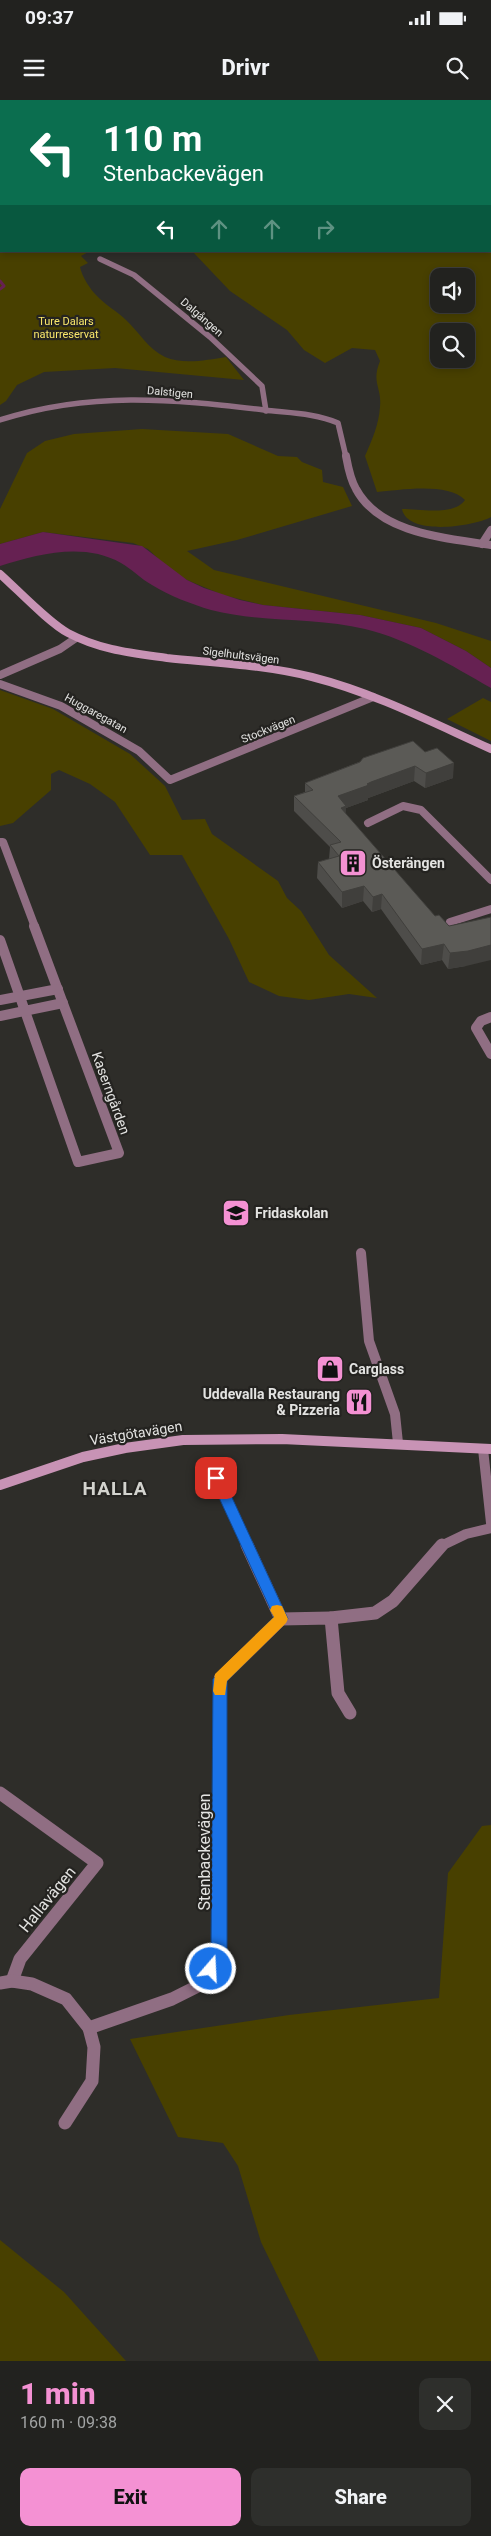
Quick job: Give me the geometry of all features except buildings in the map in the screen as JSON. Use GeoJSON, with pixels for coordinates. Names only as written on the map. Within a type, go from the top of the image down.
{"type":"FeatureCollection","features":[{"type":"Feature","properties":{"kind":"street","name":"Dalgången"},"geometry":{"type":"LineString","coordinates":[[100,259],[134,275],[210,337],[262,386],[266,411]]}},
{"type":"Feature","properties":{"kind":"street","name":"Dalstigen"},"geometry":{"type":"LineString","coordinates":[[0,420],[45,407],[116,398],[325,417],[338,423],[353,483],[361,499],[372,510],[411,529],[436,536],[482,544]]}},
{"type":"Feature","properties":{"kind":"street"},"geometry":{"type":"LineString","coordinates":[[491,530],[482,544],[491,545]]}},
{"type":"Feature","properties":{"kind":"street","name":"Sigelhultsvägen"},"geometry":{"type":"LineString","coordinates":[[0,574],[57,625],[76,638],[120,652],[298,674],[373,697],[432,721],[491,749]]}},
{"type":"Feature","properties":{"kind":"street"},"geometry":{"type":"LineString","coordinates":[[0,675],[60,649],[76,638]]}},
{"type":"Feature","properties":{"kind":"street","name":"Huggaregatan"},"geometry":{"type":"LineString","coordinates":[[0,684],[61,706],[139,750],[170,780]]}},
{"type":"Feature","properties":{"kind":"street","name":"Stockvägen"},"geometry":{"type":"LineString","coordinates":[[170,780],[373,697]]}},
{"type":"Feature","properties":{"kind":"street"},"geometry":{"type":"LineString","coordinates":[[368,823],[403,806],[421,810],[491,880]]}},
{"type":"Feature","properties":{"kind":"street","name":"Kaserngården"},"geometry":{"type":"LineString","coordinates":[[0,842],[3,842],[119,1153],[78,1162],[0,940]]}},
{"type":"Feature","properties":{"kind":"street"},"geometry":{"type":"LineString","coordinates":[[450,922],[491,909]]}},
{"type":"Feature","properties":{"kind":"street"},"geometry":{"type":"LineString","coordinates":[[0,1000],[58,989]]}},
{"type":"Feature","properties":{"kind":"street"},"geometry":{"type":"LineString","coordinates":[[0,1016],[63,1003]]}},
{"type":"Feature","properties":{"kind":"street"},"geometry":{"type":"LineString","coordinates":[[491,1017],[482,1021],[476,1028],[491,1054]]}},
{"type":"Feature","properties":{"kind":"street"},"geometry":{"type":"LineString","coordinates":[[361,1253],[369,1341],[395,1414],[398,1443]]}},
{"type":"Feature","properties":{"kind":"street","name":"Västgötavägen"},"geometry":{"type":"LineString","coordinates":[[0,1485],[34,1470],[102,1452],[170,1441],[241,1438],[398,1443],[487,1449]]}},
{"type":"Feature","properties":{"kind":"street"},"geometry":{"type":"LineString","coordinates":[[487,1449],[491,1523]]}},
{"type":"Feature","properties":{"kind":"street"},"geometry":{"type":"LineString","coordinates":[[216,1478],[281,1619],[331,1618],[375,1613],[394,1601],[443,1544],[466,1534],[491,1528]]}},
{"type":"Feature","properties":{"kind":"street"},"geometry":{"type":"LineString","coordinates":[[331,1618],[338,1693],[350,1713]]}},
{"type":"Feature","properties":{"kind":"street","name":"Stenbackevägen"},"geometry":{"type":"LineString","coordinates":[[89,2028],[172,1999],[204,1983],[219,1955],[220,1679],[281,1619]]}},
{"type":"Feature","properties":{"kind":"street","name":"Hallavägen"},"geometry":{"type":"LineString","coordinates":[[0,1793],[96,1864],[20,1959],[6,1982]]}},
{"type":"Feature","properties":{"kind":"street"},"geometry":{"type":"LineString","coordinates":[[6,1982],[32,1984],[66,2000],[89,2028],[94,2047],[92,2081],[66,2123]]}},
{"type":"Feature","properties":{"kind":"green space","name":"Ture Dalars naturreservat"},"geometry":{"type":"Polygon","coordinates":[[[0,252],[88,252],[81,256],[88,263],[80,267],[87,283],[100,299],[126,320],[154,350],[165,357],[179,361],[226,357],[244,380],[115,368],[44,372],[17,385],[6,401],[0,405],[0,252]]]}},
{"type":"Feature","properties":{"kind":"green space"},"geometry":{"type":"Polygon","coordinates":[[[193,252],[491,252],[491,517],[482,521],[456,526],[428,526],[415,523],[407,518],[402,509],[445,510],[460,505],[465,500],[458,494],[436,489],[423,488],[377,492],[365,456],[377,426],[380,407],[380,394],[376,375],[380,361],[375,350],[352,348],[325,363],[304,350],[287,330],[230,291],[193,252]]]}},
{"type":"Feature","properties":{"kind":"green space"},"geometry":{"type":"Polygon","coordinates":[[[142,429],[228,434],[278,456],[297,457],[302,462],[322,470],[323,482],[343,487],[352,506],[237,540],[187,551],[214,570],[436,623],[491,641],[491,668],[466,651],[421,628],[360,615],[263,605],[223,595],[187,580],[168,568],[148,549],[133,543],[43,532],[0,544],[0,509],[27,453],[45,441],[74,434],[142,429]]]}},
{"type":"Feature","properties":{"kind":"green space"},"geometry":{"type":"Polygon","coordinates":[[[0,690],[53,709],[130,754],[165,786],[182,820],[205,819],[212,834],[278,881],[287,898],[301,911],[329,955],[377,998],[349,994],[309,1000],[279,996],[249,982],[229,939],[182,855],[150,855],[115,802],[90,784],[59,770],[51,774],[51,790],[13,823],[0,826],[0,690]]]}},
{"type":"Feature","properties":{"kind":"green space"},"geometry":{"type":"Polygon","coordinates":[[[483,698],[491,702],[491,741],[447,719],[483,698]]]}},
{"type":"Feature","properties":{"kind":"green space"},"geometry":{"type":"Polygon","coordinates":[[[491,1825],[491,2361],[319,2361],[261,2242],[238,2166],[223,2143],[178,2137],[130,2039],[289,2015],[439,1998],[448,1873],[482,1826],[491,1825]]]}},
{"type":"Feature","properties":{"kind":"green space"},"geometry":{"type":"Polygon","coordinates":[[[0,2240],[64,2292],[126,2361],[0,2361],[0,2240]]]}},
{"type":"Feature","properties":{"kind":"shaded area"},"geometry":{"type":"Polygon","coordinates":[[[43,532],[142,546],[187,580],[240,600],[263,605],[360,615],[421,628],[466,651],[491,668],[491,688],[414,646],[382,634],[346,625],[249,617],[211,610],[173,596],[144,580],[125,565],[92,553],[61,552],[45,554],[0,566],[0,544],[43,532]]]}},
{"type":"Feature","properties":{"kind":"waterway"},"geometry":{"type":"LineString","coordinates":[[0,281],[4,286],[0,289]]}},
{"type":"Feature","properties":{"kind":"slow traffic"},"geometry":{"type":"LineString","coordinates":[[220,1691],[220,1679],[281,1619],[277,1610]]}},
{"type":"Feature","properties":{"kind":"place","name":"Österängen"},"geometry":{"type":"Point","coordinates":[353,863]}},
{"type":"Feature","properties":{"kind":"place","name":"Fridaskolan"},"geometry":{"type":"Point","coordinates":[236,1213]}},
{"type":"Feature","properties":{"kind":"place","name":"Carglass"},"geometry":{"type":"Point","coordinates":[330,1369]}},
{"type":"Feature","properties":{"kind":"place","name":"Uddevalla Restaurang & Pizzeria"},"geometry":{"type":"Point","coordinates":[359,1402]}},
{"type":"Feature","properties":{"kind":"district","name":"HALLA"},"geometry":{"type":"Point","coordinates":[115,1488]}},
{"type":"Feature","properties":{"kind":"route"},"geometry":{"type":"LineString","coordinates":[[211,1969],[219,1955],[221,1892],[220,1679],[281,1619],[216,1478]]}}]}
